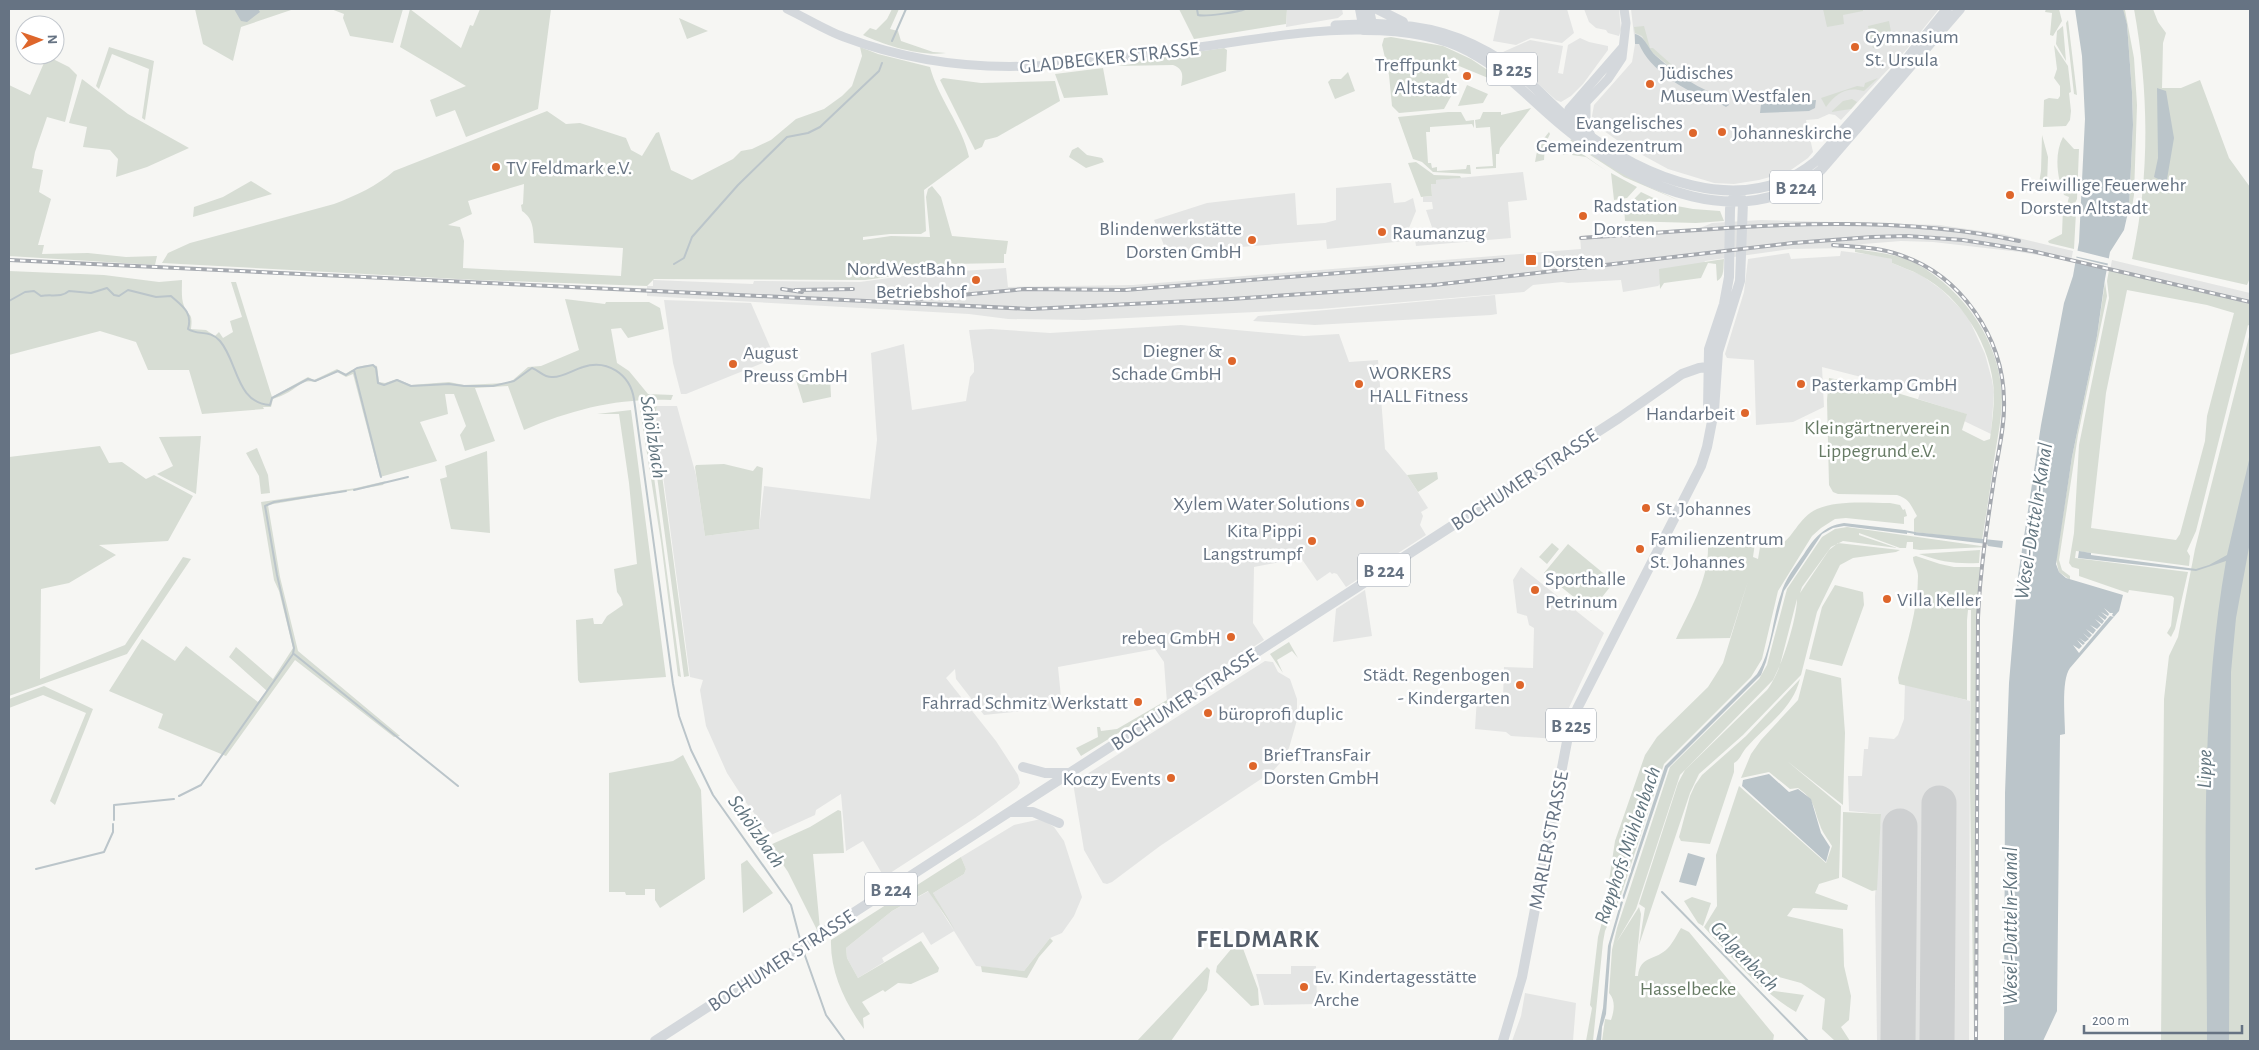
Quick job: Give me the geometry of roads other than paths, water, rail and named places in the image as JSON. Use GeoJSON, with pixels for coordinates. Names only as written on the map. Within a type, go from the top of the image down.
{"type":"FeatureCollection","features":[{"type":"Feature","properties":{"kind":"main road","name":"GLADBECKER STRASSE"},"geometry":{"type":"LineString","coordinates":[[787,9],[844,37],[884,50],[934,61],[999,67],[1072,64],[1290,34],[1329,26],[1368,27],[1429,36],[1446,40],[1470,51],[1501,69],[1563,121]]}},
{"type":"Feature","properties":{"kind":"main road"},"geometry":{"type":"LineString","coordinates":[[1360,9],[1368,27]]}},
{"type":"Feature","properties":{"kind":"main road"},"geometry":{"type":"LineString","coordinates":[[1368,27],[1369,9]]}},
{"type":"Feature","properties":{"kind":"main road","name":"B 225"},"geometry":{"type":"LineString","coordinates":[[1377,9],[1396,20],[1413,26],[1449,33],[1501,60],[1563,121],[1607,158],[1663,188],[1697,197],[1731,201]]}},
{"type":"Feature","properties":{"kind":"main road"},"geometry":{"type":"LineString","coordinates":[[1563,121],[1575,114],[1586,103],[1608,79],[1622,58],[1626,23],[1624,9]]}},
{"type":"Feature","properties":{"kind":"main road","name":"B 224"},"geometry":{"type":"LineString","coordinates":[[1731,201],[1743,202],[1784,192],[1814,176],[1828,163],[1872,103],[1947,9]]}},
{"type":"Feature","properties":{"kind":"main road","name":"B 224"},"geometry":{"type":"LineString","coordinates":[[1712,367],[1740,277],[1743,202],[1738,191],[1777,184],[1808,168],[1824,154],[1960,9]]}},
{"type":"Feature","properties":{"kind":"main road"},"geometry":{"type":"LineString","coordinates":[[1368,27],[1413,26]]}},
{"type":"Feature","properties":{"kind":"main road"},"geometry":{"type":"LineString","coordinates":[[1563,121],[1570,109],[1623,47]]}},
{"type":"Feature","properties":{"kind":"main road"},"geometry":{"type":"LineString","coordinates":[[1586,103],[1586,125],[1591,136]]}},
{"type":"Feature","properties":{"kind":"main road","name":"B 225"},"geometry":{"type":"LineString","coordinates":[[1563,121],[1639,165],[1664,177],[1699,188],[1738,191]]}},
{"type":"Feature","properties":{"kind":"main road"},"geometry":{"type":"LineString","coordinates":[[1712,367],[1711,338],[1724,304],[1728,287],[1731,201],[1738,191]]}},
{"type":"Feature","properties":{"kind":"main road"},"geometry":{"type":"LineString","coordinates":[[1720,345],[1720,334],[1732,294],[1728,287]]}},
{"type":"Feature","properties":{"kind":"main road","name":"MARLER STRASSE"},"geometry":{"type":"LineString","coordinates":[[1503,1041],[1523,969],[1570,726],[1705,457],[1714,411],[1712,367]]}},
{"type":"Feature","properties":{"kind":"main road","name":"BOCHUMER STRASSE"},"geometry":{"type":"LineString","coordinates":[[655,1041],[1619,418],[1670,382],[1696,368],[1712,367]]}},
{"type":"Feature","properties":{"kind":"main road"},"geometry":{"type":"LineString","coordinates":[[1023,767],[1045,773],[1070,773]]}},
{"type":"Feature","properties":{"kind":"main road"},"geometry":{"type":"LineString","coordinates":[[1009,812],[1033,812],[1059,823]]}},
{"type":"Feature","properties":{"kind":"water"},"geometry":{"type":"Polygon","coordinates":[[[234,9],[258,9],[260,12],[247,22],[241,21],[234,9]]]}},
{"type":"Feature","properties":{"kind":"water","name":"Wesel-Datteln-Kanal"},"geometry":{"type":"Polygon","coordinates":[[[2075,9],[2123,9],[2127,24],[2133,125],[2129,208],[2124,230],[2110,252],[2097,336],[2072,457],[2056,564],[2059,572],[2066,578],[2123,595],[2119,611],[2070,668],[2065,681],[2065,734],[2060,735],[2057,1011],[2043,1041],[2004,1041],[2005,793],[2009,683],[2018,576],[2041,425],[2064,303],[2073,276],[2079,242],[2085,119],[2082,56],[2075,9]]]}},
{"type":"Feature","properties":{"kind":"water"},"geometry":{"type":"Polygon","coordinates":[[[1635,34],[1641,37],[1653,53],[1672,69],[1698,86],[1726,98],[1729,105],[1726,107],[1710,98],[1709,100],[1699,96],[1668,78],[1651,62],[1639,44],[1635,44],[1635,34]]]}},
{"type":"Feature","properties":{"kind":"water"},"geometry":{"type":"Polygon","coordinates":[[[2157,88],[2166,91],[2174,138],[2166,185],[2162,187],[2158,179],[2154,177],[2158,158],[2157,88]]]}},
{"type":"Feature","properties":{"kind":"water"},"geometry":{"type":"Polygon","coordinates":[[[1816,100],[1815,108],[1809,111],[1760,113],[1761,104],[1816,100]]]}},
{"type":"Feature","properties":{"kind":"water"},"geometry":{"type":"Polygon","coordinates":[[[2250,456],[2250,542],[2236,618],[2231,672],[2229,1041],[2207,1041],[2206,800],[2208,740],[2217,620],[2226,561],[2196,571],[2078,558],[2079,551],[2091,553],[2091,555],[2196,569],[2209,565],[2227,555],[2250,456]]]}},
{"type":"Feature","properties":{"kind":"water"},"geometry":{"type":"Polygon","coordinates":[[[1844,523],[1904,530],[1907,531],[1907,534],[1844,526],[1833,528],[1822,534],[1784,591],[1761,675],[1668,768],[1624,899],[1622,898],[1665,766],[1757,674],[1766,655],[1778,604],[1788,578],[1820,534],[1831,527],[1844,523]]]}},
{"type":"Feature","properties":{"kind":"water"},"geometry":{"type":"Polygon","coordinates":[[[1914,532],[2003,541],[2002,548],[1988,546],[1987,544],[1914,535],[1914,532]]]}},
{"type":"Feature","properties":{"kind":"water"},"geometry":{"type":"Polygon","coordinates":[[[1769,774],[1789,792],[1798,789],[1811,799],[1821,833],[1830,847],[1826,862],[1742,786],[1743,780],[1769,774]]]}},
{"type":"Feature","properties":{"kind":"water"},"geometry":{"type":"Polygon","coordinates":[[[1688,853],[1705,858],[1696,886],[1679,882],[1688,853]]]}},
{"type":"Feature","properties":{"kind":"water"},"geometry":{"type":"Polygon","coordinates":[[[1621,901],[1623,902],[1611,944],[1606,1014],[1602,1027],[1601,1041],[1596,1041],[1603,1008],[1608,946],[1621,901]]]}},
{"type":"Feature","properties":{"kind":"waterway","name":"Schölzbach"},"geometry":{"type":"LineString","coordinates":[[892,41],[906,9]]}},
{"type":"Feature","properties":{"kind":"waterway","name":"Schölzbach"},"geometry":{"type":"LineString","coordinates":[[1197,9],[1198,15],[1222,14],[1245,9]]}},
{"type":"Feature","properties":{"kind":"waterway","name":"Schölzbach"},"geometry":{"type":"LineString","coordinates":[[674,264],[684,258],[692,237],[738,185],[787,137],[808,133],[820,127],[879,71],[882,63]]}},
{"type":"Feature","properties":{"kind":"waterway","name":"Schölzbach"},"geometry":{"type":"LineString","coordinates":[[9,301],[25,292],[34,291],[41,296],[63,294],[69,291],[91,293],[107,288],[114,295],[119,296],[128,290],[156,297],[171,296],[186,310],[189,318],[188,329],[216,337],[226,350],[239,380],[250,397],[259,403],[270,405],[272,398],[308,379],[315,381],[338,371],[346,375],[357,368],[373,365],[376,368],[378,383],[384,385],[397,380],[411,386],[449,384],[493,386],[514,381],[532,368],[550,377],[560,376],[592,365],[601,365],[616,371],[628,382],[634,399],[679,716],[691,750],[713,795],[791,905],[801,943]]}},
{"type":"Feature","properties":{"kind":"waterway"},"geometry":{"type":"LineString","coordinates":[[354,370],[381,477]]}},
{"type":"Feature","properties":{"kind":"waterway"},"geometry":{"type":"LineString","coordinates":[[354,490],[408,477]]}},
{"type":"Feature","properties":{"kind":"waterway"},"geometry":{"type":"LineString","coordinates":[[179,796],[201,785],[293,654],[294,648],[277,575],[265,506],[274,502],[346,491]]}},
{"type":"Feature","properties":{"kind":"waterway","name":"Rapphofs Mühlenbach"},"geometry":{"type":"LineString","coordinates":[[1904,531],[1915,533]]}},
{"type":"Feature","properties":{"kind":"waterway"},"geometry":{"type":"LineString","coordinates":[[294,654],[458,786]]}},
{"type":"Feature","properties":{"kind":"waterway"},"geometry":{"type":"LineString","coordinates":[[114,820],[114,805],[174,799]]}},
{"type":"Feature","properties":{"kind":"waterway"},"geometry":{"type":"LineString","coordinates":[[36,869],[104,852],[113,832],[113,824]]}},
{"type":"Feature","properties":{"kind":"waterway","name":"Galgenbach"},"geometry":{"type":"LineString","coordinates":[[1662,892],[1808,1041]]}},
{"type":"Feature","properties":{"kind":"waterway","name":"Schölzbach"},"geometry":{"type":"LineString","coordinates":[[803,950],[826,1015],[845,1041]]}},
{"type":"Feature","properties":{"kind":"railway"},"geometry":{"type":"LineString","coordinates":[[1581,238],[1801,224],[1856,224],[1911,226],[2019,241]]}},
{"type":"Feature","properties":{"kind":"railway"},"geometry":{"type":"LineString","coordinates":[[9,260],[1031,309],[1231,299],[1434,285],[1793,243],[1907,236],[1963,240],[2032,251],[2250,302]]}},
{"type":"Feature","properties":{"kind":"railway"},"geometry":{"type":"LineString","coordinates":[[1833,245],[1892,252],[1922,264],[1942,277],[1975,311],[1987,332],[1996,354],[2002,377],[2003,420],[1984,548],[1978,618],[1976,1041]]}},
{"type":"Feature","properties":{"kind":"railway"},"geometry":{"type":"LineString","coordinates":[[917,299],[1025,289],[1125,290],[1503,260]]}},
{"type":"Feature","properties":{"kind":"railway"},"geometry":{"type":"LineString","coordinates":[[782,289],[802,292]]}},
{"type":"Feature","properties":{"kind":"railway"},"geometry":{"type":"LineString","coordinates":[[795,290],[853,289]]}},
{"type":"Feature","properties":{"kind":"place","name":"Gymnasium St. Ursula"},"geometry":{"type":"Point","coordinates":[1855,47]}},
{"type":"Feature","properties":{"kind":"place","name":"Treffpunkt Altstadt"},"geometry":{"type":"Point","coordinates":[1467,76]}},
{"type":"Feature","properties":{"kind":"place","name":"Jüdisches Museum Westfalen"},"geometry":{"type":"Point","coordinates":[1650,84]}},
{"type":"Feature","properties":{"kind":"place","name":"Johanneskirche"},"geometry":{"type":"Point","coordinates":[1722,132]}},
{"type":"Feature","properties":{"kind":"place","name":"Evangelisches Gemeindezentrum"},"geometry":{"type":"Point","coordinates":[1693,133]}},
{"type":"Feature","properties":{"kind":"place","name":"TV Feldmark e.V."},"geometry":{"type":"Point","coordinates":[496,167]}},
{"type":"Feature","properties":{"kind":"place","name":"Freiwillige Feuerwehr Dorsten Altstadt"},"geometry":{"type":"Point","coordinates":[2010,195]}},
{"type":"Feature","properties":{"kind":"place","name":"Radstation Dorsten"},"geometry":{"type":"Point","coordinates":[1583,216]}},
{"type":"Feature","properties":{"kind":"place","name":"Raumanzug"},"geometry":{"type":"Point","coordinates":[1382,232]}},
{"type":"Feature","properties":{"kind":"place","name":"Blindenwerkstätte Dorsten GmbH"},"geometry":{"type":"Point","coordinates":[1252,240]}},
{"type":"Feature","properties":{"kind":"place","name":"Dorsten"},"geometry":{"type":"Point","coordinates":[1531,260]}},
{"type":"Feature","properties":{"kind":"place","name":"NordWestBahn Betriebshof"},"geometry":{"type":"Point","coordinates":[976,280]}},
{"type":"Feature","properties":{"kind":"place","name":"Diegner & Schade GmbH"},"geometry":{"type":"Point","coordinates":[1232,361]}},
{"type":"Feature","properties":{"kind":"place","name":"August Preuss GmbH"},"geometry":{"type":"Point","coordinates":[733,364]}},
{"type":"Feature","properties":{"kind":"place","name":"WORKERS HALL Fitness"},"geometry":{"type":"Point","coordinates":[1359,384]}},
{"type":"Feature","properties":{"kind":"place","name":"Pasterkamp GmbH"},"geometry":{"type":"Point","coordinates":[1801,384]}},
{"type":"Feature","properties":{"kind":"place","name":"Handarbeit"},"geometry":{"type":"Point","coordinates":[1745,413]}},
{"type":"Feature","properties":{"kind":"place","name":"Xylem Water Solutions"},"geometry":{"type":"Point","coordinates":[1360,503]}},
{"type":"Feature","properties":{"kind":"place","name":"St. Johannes"},"geometry":{"type":"Point","coordinates":[1646,508]}},
{"type":"Feature","properties":{"kind":"place","name":"Kita Pippi Langstrumpf"},"geometry":{"type":"Point","coordinates":[1312,541]}},
{"type":"Feature","properties":{"kind":"place","name":"Familienzentrum St. Johannes"},"geometry":{"type":"Point","coordinates":[1640,549]}},
{"type":"Feature","properties":{"kind":"place","name":"Sporthalle Petrinum"},"geometry":{"type":"Point","coordinates":[1535,590]}},
{"type":"Feature","properties":{"kind":"place","name":"Villa Keller"},"geometry":{"type":"Point","coordinates":[1887,599]}},
{"type":"Feature","properties":{"kind":"place","name":"rebeq GmbH"},"geometry":{"type":"Point","coordinates":[1231,637]}},
{"type":"Feature","properties":{"kind":"place","name":"Städt. Regenbogen - Kindergarten"},"geometry":{"type":"Point","coordinates":[1520,685]}},
{"type":"Feature","properties":{"kind":"place","name":"Fahrrad Schmitz Werkstatt"},"geometry":{"type":"Point","coordinates":[1138,702]}},
{"type":"Feature","properties":{"kind":"place","name":"büroprofi duplic"},"geometry":{"type":"Point","coordinates":[1208,713]}},
{"type":"Feature","properties":{"kind":"place","name":"BriefTransFair Dorsten GmbH"},"geometry":{"type":"Point","coordinates":[1253,766]}},
{"type":"Feature","properties":{"kind":"place","name":"Koczy Events"},"geometry":{"type":"Point","coordinates":[1171,778]}},
{"type":"Feature","properties":{"kind":"place","name":"Ev. Kindertagesstätte Arche"},"geometry":{"type":"Point","coordinates":[1304,987]}},
{"type":"Feature","properties":{"kind":"district","name":"FELDMARK"},"geometry":{"type":"Point","coordinates":[1258,938]}},
{"type":"Feature","properties":{"kind":"park label","name":"Kleingärtnerverein Lippegrund e.V."},"geometry":{"type":"Point","coordinates":[1877,438]}},
{"type":"Feature","properties":{"kind":"park label","name":"Hasselbecke"},"geometry":{"type":"Point","coordinates":[1688,988]}},
{"type":"Feature","properties":{"kind":"water label","name":"Lippe"},"geometry":{"type":"Point","coordinates":[2204,769]}}]}
